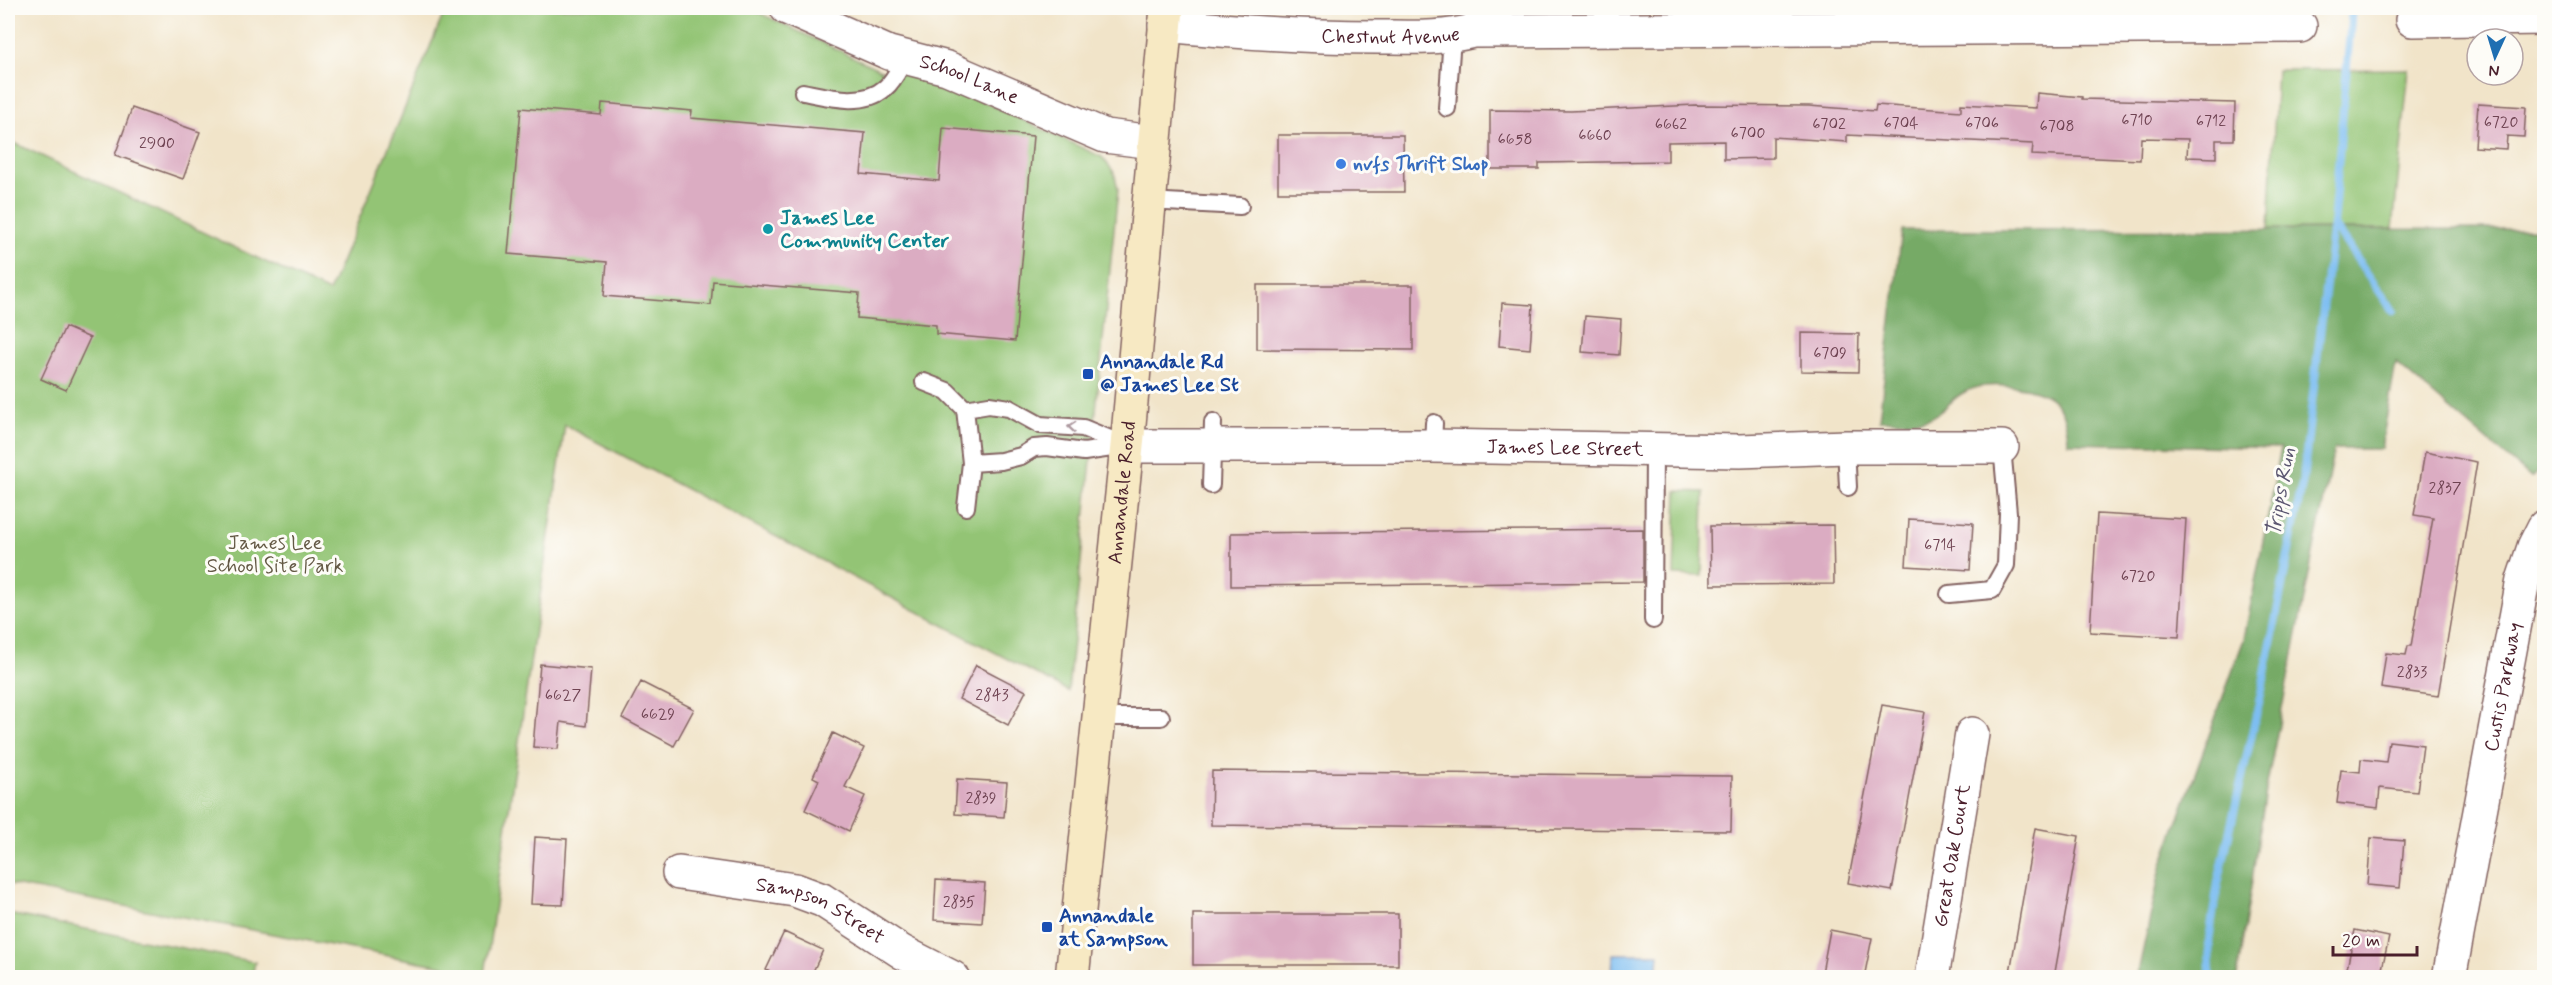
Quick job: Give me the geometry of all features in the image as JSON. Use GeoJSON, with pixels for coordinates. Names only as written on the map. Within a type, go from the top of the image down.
{"type":"FeatureCollection","features":[{"type":"Feature","properties":{"kind":"main road","name":"Annandale Road"},"geometry":{"type":"LineString","coordinates":[[1072,978],[1127,446],[1166,16]]}},
{"type":"Feature","properties":{"kind":"street","name":"School Lane"},"geometry":{"type":"LineString","coordinates":[[787,8],[889,53],[947,68],[1105,136],[1154,142]]}},
{"type":"Feature","properties":{"kind":"street","name":"Chestnut Avenue"},"geometry":{"type":"LineString","coordinates":[[1166,16],[1252,34],[1452,37],[1473,31],[1725,18],[2098,17],[2300,26]]}},
{"type":"Feature","properties":{"kind":"street"},"geometry":{"type":"LineString","coordinates":[[2412,20],[2544,18]]}},
{"type":"Feature","properties":{"kind":"street","name":"James Lee Street"},"geometry":{"type":"LineString","coordinates":[[1127,446],[1213,434],[1433,434],[1654,450],[1740,452],[1846,447],[2002,447]]}},
{"type":"Feature","properties":{"kind":"street","name":"Custis Parkway"},"geometry":{"type":"LineString","coordinates":[[2449,978],[2481,816],[2523,580],[2534,547],[2544,527]]}},
{"type":"Feature","properties":{"kind":"street","name":"Great Oak Court"},"geometry":{"type":"LineString","coordinates":[[1932,978],[1972,734]]}},
{"type":"Feature","properties":{"kind":"street","name":"Sampson Street"},"geometry":{"type":"LineString","coordinates":[[679,873],[785,888],[822,900],[902,952],[952,978]]}},
{"type":"Feature","properties":{"kind":"lane"},"geometry":{"type":"LineString","coordinates":[[1447,108],[1452,37]]}},
{"type":"Feature","properties":{"kind":"lane"},"geometry":{"type":"LineString","coordinates":[[803,92],[835,99],[872,97],[887,87],[906,57]]}},
{"type":"Feature","properties":{"kind":"lane"},"geometry":{"type":"LineString","coordinates":[[1148,201],[1240,206]]}},
{"type":"Feature","properties":{"kind":"lane"},"geometry":{"type":"LineString","coordinates":[[924,382],[947,391],[965,408],[971,463],[966,507]]}},
{"type":"Feature","properties":{"kind":"lane"},"geometry":{"type":"LineString","coordinates":[[965,408],[989,405],[1008,408],[1040,424],[1083,428],[1127,446]]}},
{"type":"Feature","properties":{"kind":"lane"},"geometry":{"type":"LineString","coordinates":[[1210,485],[1213,434]]}},
{"type":"Feature","properties":{"kind":"lane"},"geometry":{"type":"LineString","coordinates":[[971,463],[1001,461],[1021,456],[1034,448],[1047,447],[1084,452],[1127,446]]}},
{"type":"Feature","properties":{"kind":"lane"},"geometry":{"type":"LineString","coordinates":[[1846,447],[1848,487]]}},
{"type":"Feature","properties":{"kind":"lane"},"geometry":{"type":"LineString","coordinates":[[1949,594],[1992,590],[2006,565],[2008,513],[2002,447]]}},
{"type":"Feature","properties":{"kind":"lane"},"geometry":{"type":"LineString","coordinates":[[1653,620],[1654,450]]}},
{"type":"Feature","properties":{"kind":"lane"},"geometry":{"type":"LineString","coordinates":[[1099,717],[1161,717]]}},
{"type":"Feature","properties":{"kind":"green space","name":"James Lee School Site Park"},"geometry":{"type":"Polygon","coordinates":[[[446,8],[749,8],[889,74],[910,72],[931,77],[1102,157],[1114,172],[1118,189],[1068,691],[565,425],[485,974],[8,884],[8,140],[329,292],[446,8]]]}},
{"type":"Feature","properties":{"kind":"green space"},"geometry":{"type":"Polygon","coordinates":[[[2409,69],[2393,229],[2269,229],[2277,70],[2409,69]]]}},
{"type":"Feature","properties":{"kind":"green space"},"geometry":{"type":"Polygon","coordinates":[[[2544,229],[2544,466],[2531,478],[2396,363],[2381,449],[2334,449],[2267,784],[2237,977],[2137,977],[2161,867],[2244,639],[2281,448],[2068,443],[2064,417],[2053,400],[2034,390],[2008,386],[1984,386],[1968,390],[1939,413],[1924,420],[1879,420],[1902,230],[2544,229]]]}},
{"type":"Feature","properties":{"kind":"green space"},"geometry":{"type":"Polygon","coordinates":[[[1677,491],[1704,492],[1702,576],[1674,575],[1677,491]]]}},
{"type":"Feature","properties":{"kind":"green space"},"geometry":{"type":"Polygon","coordinates":[[[8,914],[255,962],[252,977],[8,977],[8,914]]]}},
{"type":"Feature","properties":{"kind":"water"},"geometry":{"type":"Polygon","coordinates":[[[1613,954],[1659,954],[1657,977],[1612,977],[1613,954]]]}},
{"type":"Feature","properties":{"kind":"building"},"geometry":{"type":"Polygon","coordinates":[[[2037,93],[2082,97],[2082,99],[2235,103],[2234,140],[2216,140],[2216,158],[2187,157],[2188,139],[2141,138],[2140,160],[2032,155],[2033,144],[1847,135],[1847,142],[1773,137],[1773,158],[1724,159],[1724,141],[1668,142],[1668,161],[1539,163],[1539,169],[1490,169],[1490,110],[1571,111],[1695,105],[1809,106],[1875,111],[1876,105],[1961,111],[1961,104],[2036,108],[2037,93]]]}},
{"type":"Feature","properties":{"kind":"building","name":"James Lee Community Center"},"geometry":{"type":"Polygon","coordinates":[[[602,103],[692,111],[691,118],[865,133],[861,174],[939,181],[943,128],[1033,136],[1015,341],[936,334],[936,325],[857,318],[859,293],[713,281],[711,305],[604,296],[607,262],[508,254],[521,108],[601,115],[602,103]]]}},
{"type":"Feature","properties":{"kind":"building"},"geometry":{"type":"Polygon","coordinates":[[[2478,104],[2526,107],[2524,137],[2507,136],[2506,149],[2475,147],[2478,104]]]}},
{"type":"Feature","properties":{"kind":"building"},"geometry":{"type":"Polygon","coordinates":[[[132,108],[200,132],[183,179],[115,155],[132,108]]]}},
{"type":"Feature","properties":{"kind":"building","name":"nvfs Thrift Shop"},"geometry":{"type":"Polygon","coordinates":[[[1278,135],[1403,135],[1404,192],[1278,192],[1278,135]]]}},
{"type":"Feature","properties":{"kind":"building"},"geometry":{"type":"Polygon","coordinates":[[[1257,285],[1413,285],[1413,350],[1257,349],[1257,285]]]}},
{"type":"Feature","properties":{"kind":"building"},"geometry":{"type":"Polygon","coordinates":[[[1502,303],[1533,305],[1530,349],[1499,346],[1502,303]]]}},
{"type":"Feature","properties":{"kind":"building"},"geometry":{"type":"Polygon","coordinates":[[[1585,316],[1621,319],[1619,355],[1582,352],[1585,316]]]}},
{"type":"Feature","properties":{"kind":"building"},"geometry":{"type":"Polygon","coordinates":[[[65,327],[90,338],[66,390],[41,379],[65,327]]]}},
{"type":"Feature","properties":{"kind":"building"},"geometry":{"type":"Polygon","coordinates":[[[1801,333],[1859,334],[1858,372],[1801,371],[1801,333]]]}},
{"type":"Feature","properties":{"kind":"building"},"geometry":{"type":"Polygon","coordinates":[[[2425,452],[2477,462],[2438,696],[2381,688],[2386,653],[2406,655],[2408,646],[2411,646],[2433,518],[2414,515],[2425,452]]]}},
{"type":"Feature","properties":{"kind":"building"},"geometry":{"type":"Polygon","coordinates":[[[2097,514],[2186,519],[2179,637],[2090,632],[2097,514]]]}},
{"type":"Feature","properties":{"kind":"building"},"geometry":{"type":"Polygon","coordinates":[[[1909,519],[1973,523],[1970,570],[1906,566],[1909,519]]]}},
{"type":"Feature","properties":{"kind":"building"},"geometry":{"type":"Polygon","coordinates":[[[1833,525],[1834,584],[1711,585],[1710,526],[1833,525]]]}},
{"type":"Feature","properties":{"kind":"building"},"geometry":{"type":"Polygon","coordinates":[[[1643,529],[1643,582],[1231,586],[1231,533],[1643,529]]]}},
{"type":"Feature","properties":{"kind":"building"},"geometry":{"type":"Polygon","coordinates":[[[540,664],[591,669],[586,726],[561,722],[558,749],[533,747],[540,664]]]}},
{"type":"Feature","properties":{"kind":"building"},"geometry":{"type":"Polygon","coordinates":[[[976,665],[1026,691],[1008,725],[959,699],[976,665]]]}},
{"type":"Feature","properties":{"kind":"building"},"geometry":{"type":"Polygon","coordinates":[[[641,682],[694,709],[674,746],[622,718],[641,682]]]}},
{"type":"Feature","properties":{"kind":"building"},"geometry":{"type":"Polygon","coordinates":[[[1882,705],[1925,712],[1892,891],[1848,883],[1882,705]]]}},
{"type":"Feature","properties":{"kind":"building"},"geometry":{"type":"Polygon","coordinates":[[[833,733],[864,748],[845,787],[865,796],[849,831],[805,810],[819,780],[813,777],[833,733]]]}},
{"type":"Feature","properties":{"kind":"building"},"geometry":{"type":"Polygon","coordinates":[[[2389,741],[2423,745],[2417,792],[2380,788],[2378,808],[2337,803],[2341,770],[2360,772],[2361,759],[2386,762],[2389,741]]]}},
{"type":"Feature","properties":{"kind":"building"},"geometry":{"type":"Polygon","coordinates":[[[1212,771],[1732,776],[1731,831],[1211,825],[1212,771]]]}},
{"type":"Feature","properties":{"kind":"building"},"geometry":{"type":"Polygon","coordinates":[[[957,779],[1007,782],[1004,817],[955,814],[957,779]]]}},
{"type":"Feature","properties":{"kind":"building"},"geometry":{"type":"Polygon","coordinates":[[[2035,828],[2079,836],[2054,978],[2009,978],[2035,828]]]}},
{"type":"Feature","properties":{"kind":"building"},"geometry":{"type":"Polygon","coordinates":[[[535,837],[567,839],[563,905],[531,904],[535,837]]]}},
{"type":"Feature","properties":{"kind":"building"},"geometry":{"type":"Polygon","coordinates":[[[2371,838],[2404,841],[2400,888],[2367,885],[2371,838]]]}},
{"type":"Feature","properties":{"kind":"building"},"geometry":{"type":"Polygon","coordinates":[[[936,880],[985,883],[982,923],[934,920],[936,880]]]}},
{"type":"Feature","properties":{"kind":"building"},"geometry":{"type":"Polygon","coordinates":[[[1193,914],[1398,914],[1398,965],[1193,965],[1193,914]]]}},
{"type":"Feature","properties":{"kind":"building"},"geometry":{"type":"Polygon","coordinates":[[[1830,930],[1872,938],[1864,978],[1821,978],[1830,930]]]}},
{"type":"Feature","properties":{"kind":"building"},"geometry":{"type":"Polygon","coordinates":[[[2355,930],[2389,937],[2380,978],[2345,978],[2355,930]]]}},
{"type":"Feature","properties":{"kind":"building"},"geometry":{"type":"Polygon","coordinates":[[[784,932],[823,950],[810,978],[783,978],[766,970],[784,932]]]}},
{"type":"Feature","properties":{"kind":"waterway","name":"Tripps Run"},"geometry":{"type":"LineString","coordinates":[[2210,978],[2209,940],[2218,883],[2262,689],[2303,479],[2333,224],[2352,8]]}},
{"type":"Feature","properties":{"kind":"waterway"},"geometry":{"type":"LineString","coordinates":[[2333,224],[2393,311]]}},
{"type":"Feature","properties":{"kind":"place","name":"nvfs Thrift Shop"},"geometry":{"type":"Point","coordinates":[1341,164]}},
{"type":"Feature","properties":{"kind":"place","name":"James Lee Community Center"},"geometry":{"type":"Point","coordinates":[768,229]}},
{"type":"Feature","properties":{"kind":"place","name":"Annandale Rd @ James Lee St"},"geometry":{"type":"Point","coordinates":[1088,374]}},
{"type":"Feature","properties":{"kind":"place","name":"Annandale at Sampson"},"geometry":{"type":"Point","coordinates":[1047,927]}}]}
